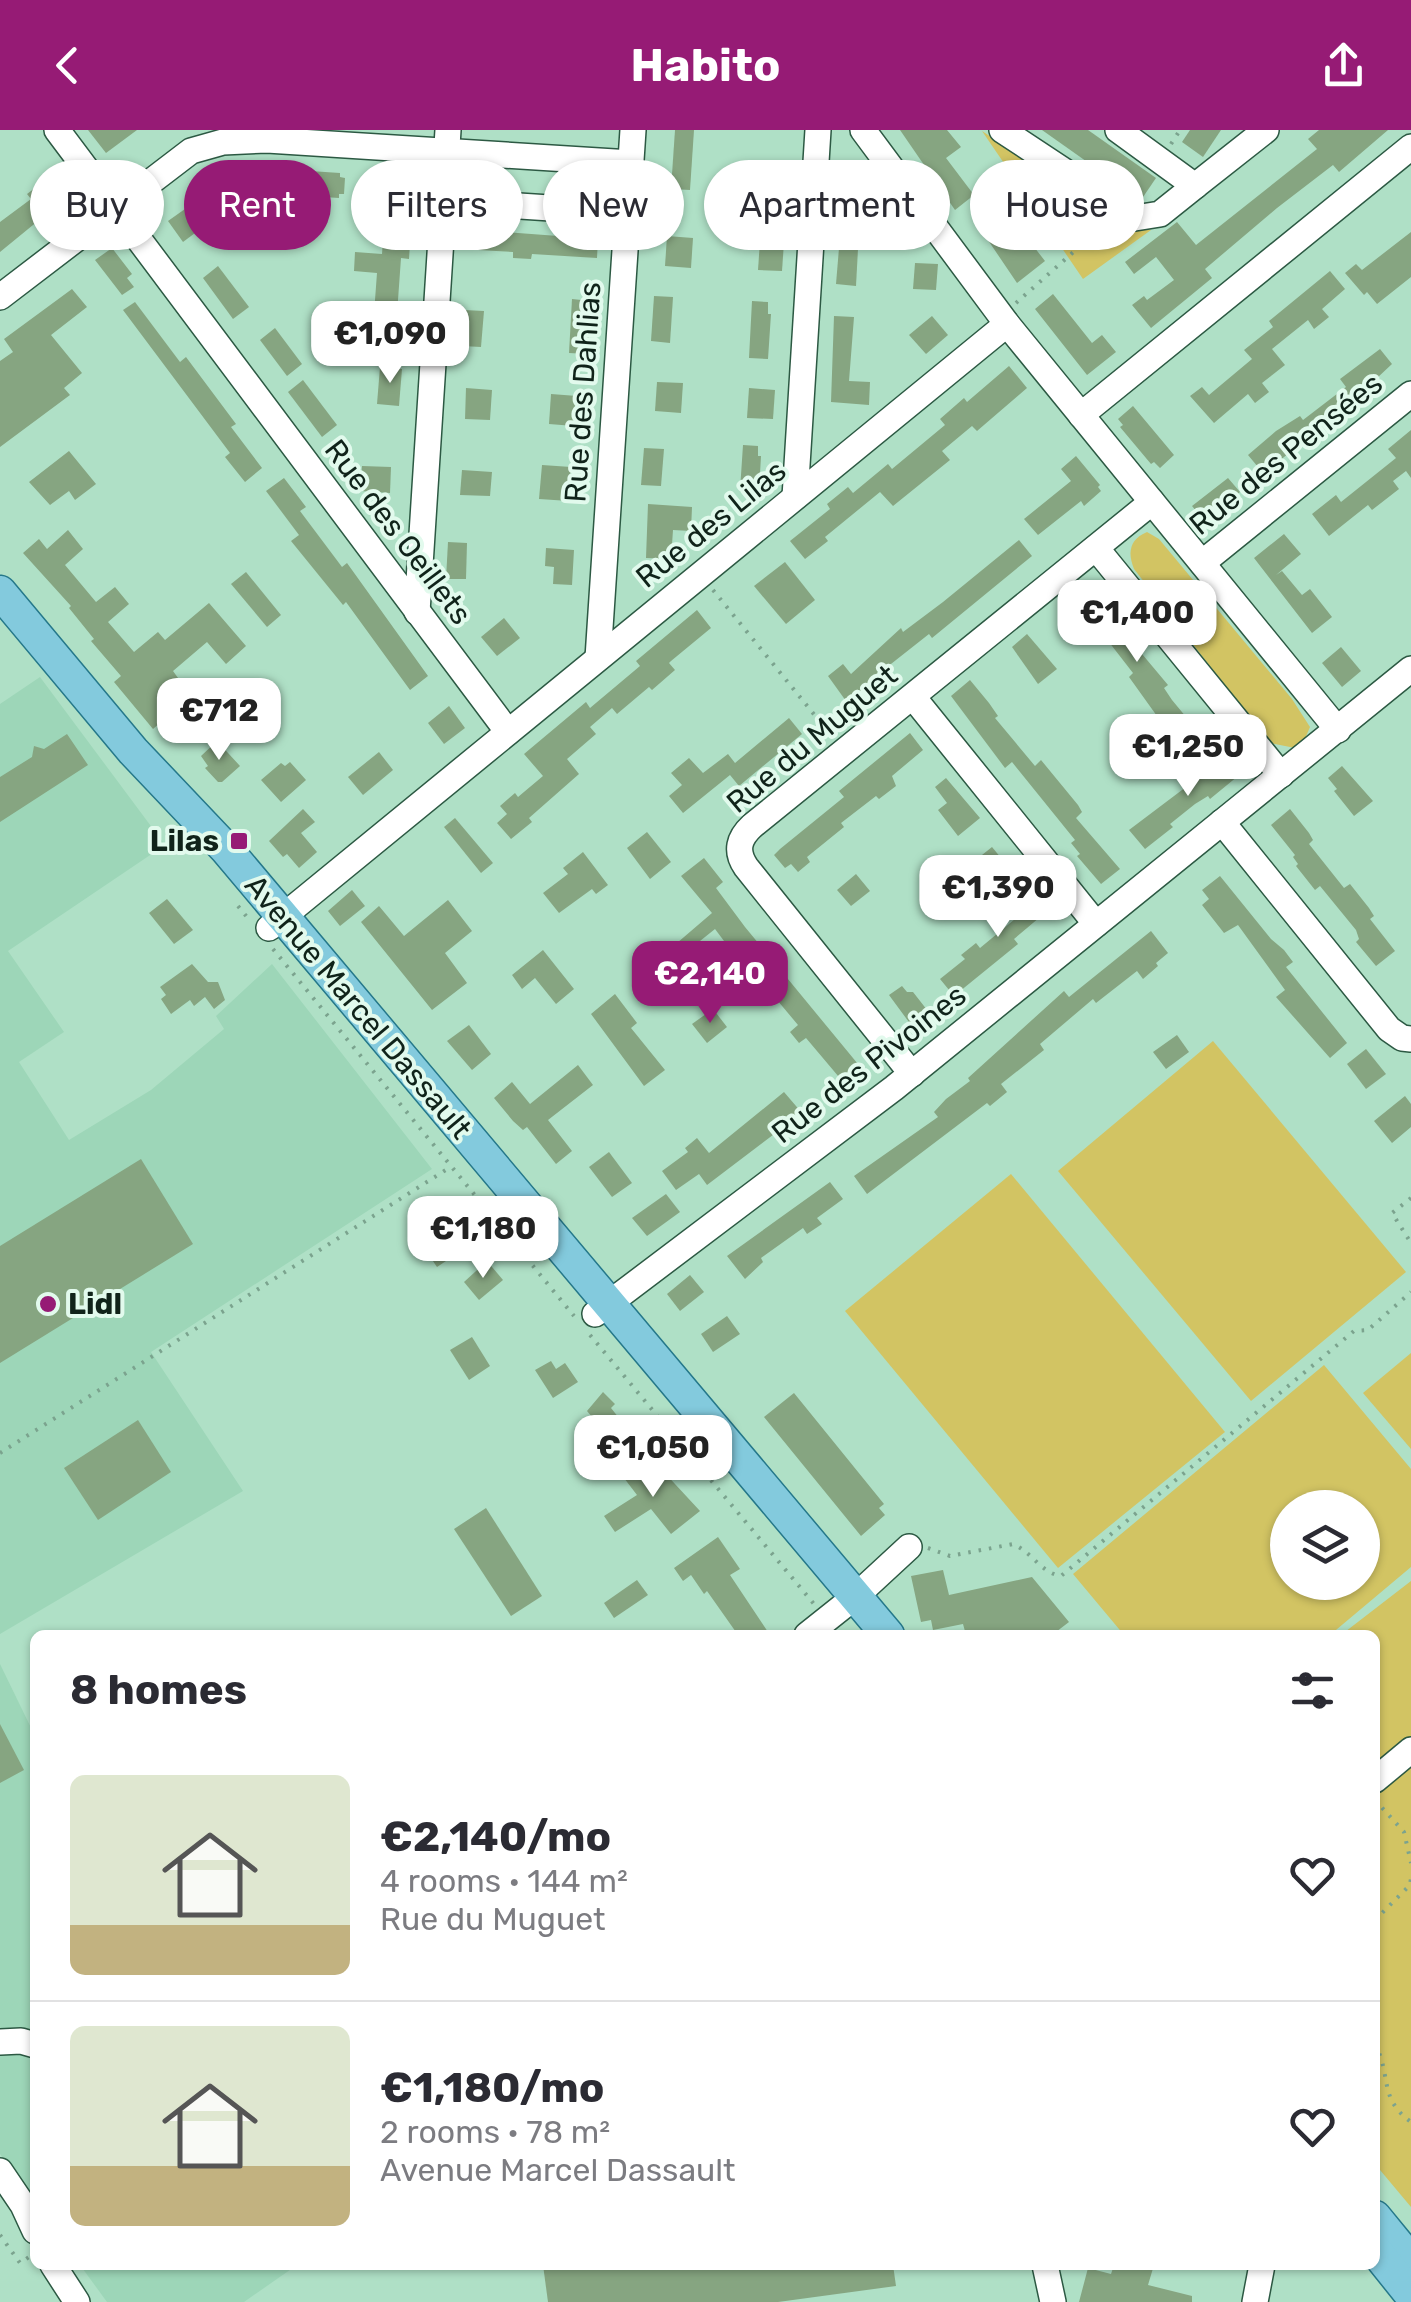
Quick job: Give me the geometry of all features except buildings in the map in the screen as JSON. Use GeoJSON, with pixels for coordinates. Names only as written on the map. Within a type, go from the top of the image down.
{"type":"FeatureCollection","features":[{"type":"Feature","properties":{"kind":"main road","name":"Avenue Marcel Dassault"},"geometry":{"type":"LineString","coordinates":[[0,592],[133,750],[189,808],[270,931],[458,1162],[592,1318]]}},
{"type":"Feature","properties":{"kind":"main road","name":"Avenue Marcel Dassault"},"geometry":{"type":"LineString","coordinates":[[270,931],[833,1615],[856,1630]]}},
{"type":"Feature","properties":{"kind":"main road","name":"Avenue Marcel Dassault"},"geometry":{"type":"LineString","coordinates":[[833,1615],[874,1630]]}},
{"type":"Feature","properties":{"kind":"main road"},"geometry":{"type":"LineString","coordinates":[[1380,2223],[1411,2260]]}},
{"type":"Feature","properties":{"kind":"main road"},"geometry":{"type":"LineString","coordinates":[[1380,2256],[1411,2295]]}},
{"type":"Feature","properties":{"kind":"street","name":"Rue des Oeillets"},"geometry":{"type":"LineString","coordinates":[[57,130],[79,160]]}},
{"type":"Feature","properties":{"kind":"street","name":"Rue des Dahlias"},"geometry":{"type":"LineString","coordinates":[[630,160],[632,130]]}},
{"type":"Feature","properties":{"kind":"street"},"geometry":{"type":"LineString","coordinates":[[795,497],[818,130]]}},
{"type":"Feature","properties":{"kind":"street"},"geometry":{"type":"LineString","coordinates":[[863,130],[1004,320],[1338,730]]}},
{"type":"Feature","properties":{"kind":"street"},"geometry":{"type":"LineString","coordinates":[[1002,130],[1046,160]]}},
{"type":"Feature","properties":{"kind":"street"},"geometry":{"type":"LineString","coordinates":[[1118,130],[1195,186]]}},
{"type":"Feature","properties":{"kind":"street"},"geometry":{"type":"LineString","coordinates":[[1144,218],[1151,218],[1266,130]]}},
{"type":"Feature","properties":{"kind":"street"},"geometry":{"type":"LineString","coordinates":[[164,171],[191,151],[223,142],[267,140],[448,140],[606,160]]}},
{"type":"Feature","properties":{"kind":"street"},"geometry":{"type":"LineString","coordinates":[[1081,414],[1411,147]]}},
{"type":"Feature","properties":{"kind":"street"},"geometry":{"type":"LineString","coordinates":[[0,298],[61,250]]}},
{"type":"Feature","properties":{"kind":"street","name":"Rue des Oeillets"},"geometry":{"type":"LineString","coordinates":[[146,250],[508,732]]}},
{"type":"Feature","properties":{"kind":"street"},"geometry":{"type":"LineString","coordinates":[[417,612],[441,250]]}},
{"type":"Feature","properties":{"kind":"street","name":"Rue des Dahlias"},"geometry":{"type":"LineString","coordinates":[[598,658],[625,250]]}},
{"type":"Feature","properties":{"kind":"street","name":"Rue des Lilas"},"geometry":{"type":"LineString","coordinates":[[270,931],[1004,320]]}},
{"type":"Feature","properties":{"kind":"street","name":"Rue des Pensées"},"geometry":{"type":"LineString","coordinates":[[1202,563],[1411,394]]}},
{"type":"Feature","properties":{"kind":"street","name":"Rue du Muguet"},"geometry":{"type":"LineString","coordinates":[[912,1074],[740,855],[740,842],[747,830],[1152,502]]}},
{"type":"Feature","properties":{"kind":"street"},"geometry":{"type":"LineString","coordinates":[[1096,548],[1281,776]]}},
{"type":"Feature","properties":{"kind":"street","name":"Rue des Pivoines"},"geometry":{"type":"LineString","coordinates":[[592,1318],[912,1074],[1409,676]]}},
{"type":"Feature","properties":{"kind":"street"},"geometry":{"type":"LineString","coordinates":[[912,697],[1096,924]]}},
{"type":"Feature","properties":{"kind":"street"},"geometry":{"type":"LineString","coordinates":[[1222,822],[1389,1029],[1411,1040]]}},
{"type":"Feature","properties":{"kind":"street"},"geometry":{"type":"LineString","coordinates":[[833,1615],[909,1547]]}},
{"type":"Feature","properties":{"kind":"street"},"geometry":{"type":"LineString","coordinates":[[1380,1776],[1411,1750]]}},
{"type":"Feature","properties":{"kind":"street"},"geometry":{"type":"LineString","coordinates":[[0,2042],[30,2043]]}},
{"type":"Feature","properties":{"kind":"street"},"geometry":{"type":"LineString","coordinates":[[0,2171],[23,2204],[30,2222]]}},
{"type":"Feature","properties":{"kind":"street"},"geometry":{"type":"LineString","coordinates":[[0,2194],[30,2229]]}},
{"type":"Feature","properties":{"kind":"street"},"geometry":{"type":"LineString","coordinates":[[56,2270],[78,2302]]}},
{"type":"Feature","properties":{"kind":"street"},"geometry":{"type":"LineString","coordinates":[[1046,2270],[1053,2302]]}},
{"type":"Feature","properties":{"kind":"street"},"geometry":{"type":"LineString","coordinates":[[1254,2302],[1261,2270]]}},
{"type":"Feature","properties":{"kind":"path"},"geometry":{"type":"LineString","coordinates":[[1004,320],[1079,250]]}},
{"type":"Feature","properties":{"kind":"path"},"geometry":{"type":"LineString","coordinates":[[700,574],[844,751]]}},
{"type":"Feature","properties":{"kind":"path"},"geometry":{"type":"LineString","coordinates":[[235,902],[270,931],[833,1615]]}},
{"type":"Feature","properties":{"kind":"path"},"geometry":{"type":"LineString","coordinates":[[0,1453],[458,1162]]}},
{"type":"Feature","properties":{"kind":"path"},"geometry":{"type":"LineString","coordinates":[[1411,1198],[1392,1212],[1411,1243]]}},
{"type":"Feature","properties":{"kind":"path"},"geometry":{"type":"LineString","coordinates":[[909,1547],[916,1543],[950,1556],[1013,1544],[1023,1548],[1050,1574],[1061,1576],[1354,1331],[1368,1330],[1411,1292]]}},
{"type":"Feature","properties":{"kind":"path"},"geometry":{"type":"LineString","coordinates":[[1380,1806],[1411,1842]]}},
{"type":"Feature","properties":{"kind":"path"},"geometry":{"type":"LineString","coordinates":[[1406,1836],[1411,1863]]}},
{"type":"Feature","properties":{"kind":"path"},"geometry":{"type":"LineString","coordinates":[[1380,1915],[1410,1885],[1411,1878]]}},
{"type":"Feature","properties":{"kind":"path"},"geometry":{"type":"LineString","coordinates":[[1380,2057],[1391,2104],[1411,2122]]}},
{"type":"Feature","properties":{"kind":"path"},"geometry":{"type":"LineString","coordinates":[[0,2234],[20,2263],[30,2256]]}},
{"type":"Feature","properties":{"kind":"shaded area"},"geometry":{"type":"Polygon","coordinates":[[[982,131],[1026,160],[1002,160],[982,131]]]}},
{"type":"Feature","properties":{"kind":"shaded area"},"geometry":{"type":"Polygon","coordinates":[[[1063,250],[1123,250],[1083,279],[1063,250]]]}},
{"type":"Feature","properties":{"kind":"shaded area"},"geometry":{"type":"Polygon","coordinates":[[[1147,532],[1159,539],[1292,699],[1310,727],[1304,741],[1295,748],[1270,743],[1134,569],[1132,547],[1147,532]]]}},
{"type":"Feature","properties":{"kind":"shaded area"},"geometry":{"type":"Polygon","coordinates":[[[40,677],[165,845],[8,951],[64,1032],[19,1062],[69,1140],[151,1090],[224,1029],[216,1016],[272,964],[432,1169],[151,1352],[243,1491],[0,1634],[0,704],[40,677]]]}},
{"type":"Feature","properties":{"kind":"shaded area"},"geometry":{"type":"Polygon","coordinates":[[[1213,1041],[1406,1272],[1251,1401],[1058,1171],[1213,1041]]]}},
{"type":"Feature","properties":{"kind":"shaded area"},"geometry":{"type":"Polygon","coordinates":[[[1011,1174],[1225,1432],[1058,1568],[845,1311],[1011,1174]]]}},
{"type":"Feature","properties":{"kind":"shaded area"},"geometry":{"type":"Polygon","coordinates":[[[1411,1353],[1411,1449],[1363,1393],[1411,1353]]]}},
{"type":"Feature","properties":{"kind":"shaded area"},"geometry":{"type":"Polygon","coordinates":[[[1324,1365],[1411,1469],[1411,1567],[1380,1593],[1380,1490],[1270,1490],[1270,1600],[1372,1600],[1336,1630],[1120,1630],[1073,1574],[1324,1365]]]}},
{"type":"Feature","properties":{"kind":"shaded area"},"geometry":{"type":"Polygon","coordinates":[[[1411,1581],[1411,2207],[1380,2170],[1380,1630],[1347,1630],[1411,1581]]]}},
{"type":"Feature","properties":{"kind":"shaded area"},"geometry":{"type":"Polygon","coordinates":[[[0,1664],[30,1726],[30,2196],[0,2154],[0,1664]]]}},
{"type":"Feature","properties":{"kind":"shaded area"},"geometry":{"type":"Polygon","coordinates":[[[84,2270],[290,2270],[244,2302],[107,2302],[84,2270]]]}},
{"type":"Feature","properties":{"kind":"place","name":"Lilas"},"geometry":{"type":"Point","coordinates":[239,841]}},
{"type":"Feature","properties":{"kind":"place","name":"Lidl"},"geometry":{"type":"Point","coordinates":[48,1304]}}]}
